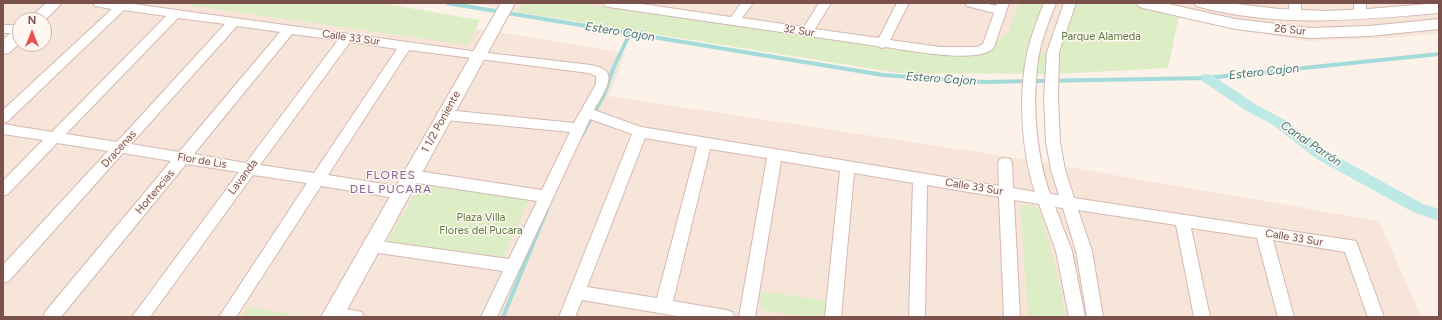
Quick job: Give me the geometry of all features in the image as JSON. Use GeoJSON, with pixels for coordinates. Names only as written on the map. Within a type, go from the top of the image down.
{"type":"FeatureCollection","features":[{"type":"Feature","properties":{"kind":"street"},"geometry":{"type":"LineString","coordinates":[[45,12],[55,3]]}},
{"type":"Feature","properties":{"kind":"street","name":"Calle 33 Sur"},"geometry":{"type":"LineString","coordinates":[[99,3],[479,56],[591,69],[602,74],[602,84],[586,112],[640,132],[1069,203],[1351,246],[1376,317]]}},
{"type":"Feature","properties":{"kind":"street","name":"1 1/2 Poniente"},"geometry":{"type":"LineString","coordinates":[[333,315],[508,3]]}},
{"type":"Feature","properties":{"kind":"street","name":"32 Sur"},"geometry":{"type":"LineString","coordinates":[[609,3],[666,7],[734,22],[882,44],[941,51],[979,51],[988,47],[1001,7]]}},
{"type":"Feature","properties":{"kind":"street"},"geometry":{"type":"LineString","coordinates":[[734,22],[747,3]]}},
{"type":"Feature","properties":{"kind":"street"},"geometry":{"type":"LineString","coordinates":[[807,32],[825,3]]}},
{"type":"Feature","properties":{"kind":"street"},"geometry":{"type":"LineString","coordinates":[[882,44],[903,3]]}},
{"type":"Feature","properties":{"kind":"street"},"geometry":{"type":"LineString","coordinates":[[972,3],[1001,7]]}},
{"type":"Feature","properties":{"kind":"street"},"geometry":{"type":"LineString","coordinates":[[1050,3],[1036,43],[1031,66],[1030,98],[1032,155],[1045,199],[1066,258],[1071,278],[1077,317]]}},
{"type":"Feature","properties":{"kind":"street"},"geometry":{"type":"LineString","coordinates":[[1070,3],[1053,52],[1051,98],[1053,142],[1058,170],[1084,251],[1095,317]]}},
{"type":"Feature","properties":{"kind":"street","name":"26 Sur"},"geometry":{"type":"LineString","coordinates":[[1142,3],[1235,24],[1299,32],[1369,31],[1439,24]]}},
{"type":"Feature","properties":{"kind":"street","name":"26 Sur"},"geometry":{"type":"LineString","coordinates":[[1201,3],[1229,6],[1295,9],[1429,7]]}},
{"type":"Feature","properties":{"kind":"street"},"geometry":{"type":"LineString","coordinates":[[3,118],[122,6]]}},
{"type":"Feature","properties":{"kind":"street"},"geometry":{"type":"LineString","coordinates":[[3,190],[175,14]]}},
{"type":"Feature","properties":{"kind":"street","name":"Dracenas"},"geometry":{"type":"LineString","coordinates":[[3,276],[234,22]]}},
{"type":"Feature","properties":{"kind":"street","name":"Hortencias"},"geometry":{"type":"LineString","coordinates":[[51,317],[289,29]]}},
{"type":"Feature","properties":{"kind":"street","name":"Lavanda"},"geometry":{"type":"LineString","coordinates":[[140,317],[347,37]]}},
{"type":"Feature","properties":{"kind":"street"},"geometry":{"type":"LineString","coordinates":[[3,48],[12,41]]}},
{"type":"Feature","properties":{"kind":"street"},"geometry":{"type":"LineString","coordinates":[[227,317],[406,46]]}},
{"type":"Feature","properties":{"kind":"street"},"geometry":{"type":"LineString","coordinates":[[489,317],[586,112]]}},
{"type":"Feature","properties":{"kind":"street"},"geometry":{"type":"LineString","coordinates":[[446,115],[578,128]]}},
{"type":"Feature","properties":{"kind":"street","name":"Flor de Lis"},"geometry":{"type":"LineString","coordinates":[[3,129],[402,193]]}},
{"type":"Feature","properties":{"kind":"street"},"geometry":{"type":"LineString","coordinates":[[567,317],[640,132]]}},
{"type":"Feature","properties":{"kind":"street"},"geometry":{"type":"LineString","coordinates":[[663,307],[705,143]]}},
{"type":"Feature","properties":{"kind":"street"},"geometry":{"type":"LineString","coordinates":[[747,317],[775,154]]}},
{"type":"Feature","properties":{"kind":"street"},"geometry":{"type":"LineString","coordinates":[[1005,163],[1012,317]]}},
{"type":"Feature","properties":{"kind":"street"},"geometry":{"type":"LineString","coordinates":[[833,317],[848,166]]}},
{"type":"Feature","properties":{"kind":"street"},"geometry":{"type":"LineString","coordinates":[[411,176],[545,196]]}},
{"type":"Feature","properties":{"kind":"street"},"geometry":{"type":"LineString","coordinates":[[917,317],[920,178]]}},
{"type":"Feature","properties":{"kind":"street"},"geometry":{"type":"LineString","coordinates":[[1182,220],[1202,317]]}},
{"type":"Feature","properties":{"kind":"street"},"geometry":{"type":"LineString","coordinates":[[1263,233],[1286,317]]}},
{"type":"Feature","properties":{"kind":"street"},"geometry":{"type":"LineString","coordinates":[[372,246],[513,266]]}},
{"type":"Feature","properties":{"kind":"street"},"geometry":{"type":"LineString","coordinates":[[577,292],[726,317]]}},
{"type":"Feature","properties":{"kind":"street"},"geometry":{"type":"LineString","coordinates":[[333,315],[356,317]]}},
{"type":"Feature","properties":{"kind":"shaded area"},"geometry":{"type":"Polygon","coordinates":[[[3,3],[320,3],[625,53],[609,96],[1010,157],[1379,221],[1421,317],[3,317],[3,3]]]}},
{"type":"Feature","properties":{"kind":"shaded area"},"geometry":{"type":"Polygon","coordinates":[[[473,3],[1439,3],[1439,33],[1391,38],[1307,41],[1245,31],[1180,11],[1168,68],[899,73],[518,12],[473,3]]]}},
{"type":"Feature","properties":{"kind":"green space"},"geometry":{"type":"Polygon","coordinates":[[[174,3],[380,3],[480,20],[468,45],[174,3]]]}},
{"type":"Feature","properties":{"kind":"green space","name":"Parque Alameda"},"geometry":{"type":"Polygon","coordinates":[[[523,3],[576,3],[935,54],[988,53],[996,42],[1007,35],[1020,3],[1043,3],[1027,52],[1053,52],[1075,3],[1149,3],[1180,11],[1168,68],[1054,74],[899,73],[518,12],[523,3]]]}},
{"type":"Feature","properties":{"kind":"green space","name":"Plaza Villa Flores del Pucara"},"geometry":{"type":"Polygon","coordinates":[[[421,184],[529,200],[502,259],[387,241],[421,184]]]}},
{"type":"Feature","properties":{"kind":"green space"},"geometry":{"type":"Polygon","coordinates":[[[1020,205],[1033,205],[1039,210],[1055,263],[1066,317],[1028,317],[1020,205]]]}},
{"type":"Feature","properties":{"kind":"green space"},"geometry":{"type":"Polygon","coordinates":[[[762,291],[828,301],[827,315],[824,317],[806,317],[761,310],[760,304],[762,291]]]}},
{"type":"Feature","properties":{"kind":"green space"},"geometry":{"type":"Polygon","coordinates":[[[248,307],[305,317],[242,317],[248,307]]]}},
{"type":"Feature","properties":{"kind":"waterway","name":"Estero Cajon"},"geometry":{"type":"LineString","coordinates":[[447,3],[630,33]]}},
{"type":"Feature","properties":{"kind":"waterway"},"geometry":{"type":"LineString","coordinates":[[582,135],[604,95],[613,69],[630,33]]}},
{"type":"Feature","properties":{"kind":"waterway","name":"Estero Cajon"},"geometry":{"type":"LineString","coordinates":[[630,33],[883,75],[984,82],[1207,78],[1439,54]]}},
{"type":"Feature","properties":{"kind":"waterway","name":"Canal Parrón"},"geometry":{"type":"LineString","coordinates":[[1207,78],[1250,107],[1278,122],[1322,155],[1418,208],[1439,215]]}},
{"type":"Feature","properties":{"kind":"waterway"},"geometry":{"type":"LineString","coordinates":[[503,317],[547,210]]}},
{"type":"Feature","properties":{"kind":"district","name":"FLORES DEL PUCARA"},"geometry":{"type":"Point","coordinates":[391,182]}}]}
